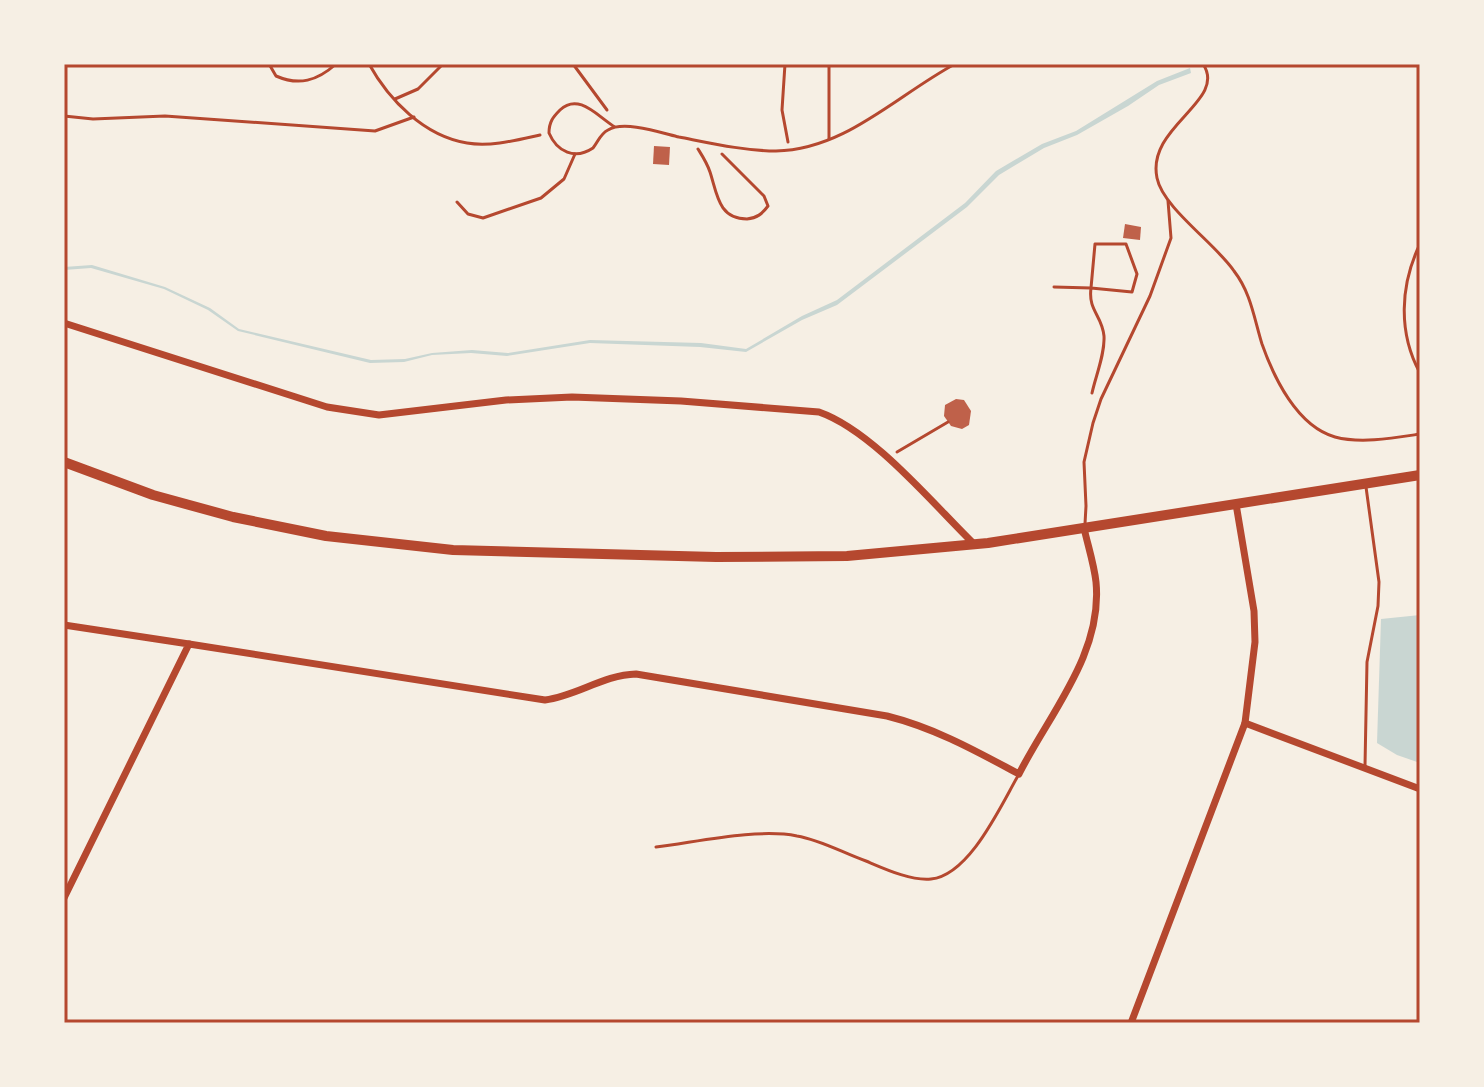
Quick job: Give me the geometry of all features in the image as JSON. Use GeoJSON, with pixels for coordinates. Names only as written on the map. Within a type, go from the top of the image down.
{"type":"FeatureCollection","features":[{"type":"Feature","properties":{"kind":"main road"},"geometry":{"type":"LineString","coordinates":[[64,462],[153,495],[233,517],[326,536],[423,548],[775,557],[847,556],[974,544],[1420,475]]}},
{"type":"Feature","properties":{"kind":"street"},"geometry":{"type":"LineString","coordinates":[[64,323],[327,407],[356,413],[379,415],[506,400],[572,397],[803,410],[835,418],[868,439],[974,544]]}},
{"type":"Feature","properties":{"kind":"street"},"geometry":{"type":"LineString","coordinates":[[1131,1023],[1245,723],[1253,673],[1254,611],[1236,504]]}},
{"type":"Feature","properties":{"kind":"street"},"geometry":{"type":"LineString","coordinates":[[64,625],[545,700],[559,698],[608,678],[636,674],[916,723],[943,733],[1019,774],[1060,704],[1089,640],[1096,582],[1084,528]]}},
{"type":"Feature","properties":{"kind":"street"},"geometry":{"type":"LineString","coordinates":[[64,898],[189,644]]}},
{"type":"Feature","properties":{"kind":"street"},"geometry":{"type":"LineString","coordinates":[[1245,723],[1420,789]]}},
{"type":"Feature","properties":{"kind":"lane"},"geometry":{"type":"LineString","coordinates":[[829,64],[829,139]]}},
{"type":"Feature","properties":{"kind":"lane"},"geometry":{"type":"LineString","coordinates":[[615,127],[600,136],[593,148],[575,154],[561,150],[549,133],[552,118],[572,103],[587,106],[615,127],[654,130],[763,150],[800,149],[855,127],[955,64]]}},
{"type":"Feature","properties":{"kind":"lane"},"geometry":{"type":"LineString","coordinates":[[1203,64],[1208,74],[1207,90],[1179,120],[1157,157],[1157,180],[1168,201],[1232,267],[1242,282],[1275,375],[1312,425],[1324,433],[1349,439],[1420,434]]}},
{"type":"Feature","properties":{"kind":"lane"},"geometry":{"type":"LineString","coordinates":[[457,202],[468,214],[483,218],[541,198],[564,179],[575,154]]}},
{"type":"Feature","properties":{"kind":"lane"},"geometry":{"type":"LineString","coordinates":[[1084,528],[1084,462],[1093,423],[1101,399],[1150,296],[1171,238],[1168,201]]}},
{"type":"Feature","properties":{"kind":"lane"},"geometry":{"type":"LineString","coordinates":[[1420,244],[1402,298],[1405,329],[1420,373]]}},
{"type":"Feature","properties":{"kind":"lane"},"geometry":{"type":"LineString","coordinates":[[1365,484],[1379,582],[1378,606],[1367,662],[1365,768]]}},
{"type":"Feature","properties":{"kind":"lane"},"geometry":{"type":"LineString","coordinates":[[656,847],[758,834],[796,835],[916,878],[940,877],[952,872],[968,856],[1019,774]]}},
{"type":"Feature","properties":{"kind":"path"},"geometry":{"type":"LineString","coordinates":[[269,64],[276,76],[299,82],[324,75],[336,64]]}},
{"type":"Feature","properties":{"kind":"path"},"geometry":{"type":"LineString","coordinates":[[369,64],[381,86],[436,133],[467,143],[512,141],[549,133]]}},
{"type":"Feature","properties":{"kind":"path"},"geometry":{"type":"LineString","coordinates":[[395,99],[418,89],[443,64]]}},
{"type":"Feature","properties":{"kind":"path"},"geometry":{"type":"LineString","coordinates":[[573,64],[613,115]]}},
{"type":"Feature","properties":{"kind":"path"},"geometry":{"type":"LineString","coordinates":[[785,64],[782,110],[788,150]]}},
{"type":"Feature","properties":{"kind":"path"},"geometry":{"type":"LineString","coordinates":[[64,116],[93,119],[165,116],[375,131],[414,117]]}},
{"type":"Feature","properties":{"kind":"path"},"geometry":{"type":"LineString","coordinates":[[692,139],[706,162],[720,207],[743,219],[756,218],[768,206],[764,196],[709,142]]}},
{"type":"Feature","properties":{"kind":"path"},"geometry":{"type":"LineString","coordinates":[[1054,287],[1091,288],[1132,292],[1137,274],[1126,244],[1095,244],[1091,288],[1089,302],[1100,319],[1104,337],[1092,393]]}},
{"type":"Feature","properties":{"kind":"path"},"geometry":{"type":"LineString","coordinates":[[889,460],[908,444],[948,422]]}},
{"type":"Feature","properties":{"kind":"shaded area"},"geometry":{"type":"Polygon","coordinates":[[[1190,68],[1191,73],[1159,85],[1077,135],[1044,148],[999,175],[967,207],[837,305],[802,320],[746,352],[590,343],[507,356],[471,353],[370,363],[238,331],[208,310],[164,289],[91,268],[64,270],[64,267],[92,265],[165,287],[210,308],[239,329],[371,360],[472,350],[508,353],[590,340],[701,343],[746,349],[802,316],[837,300],[965,203],[996,171],[1042,144],[1076,131],[1157,81],[1190,68]]]}},
{"type":"Feature","properties":{"kind":"shaded area"},"geometry":{"type":"Polygon","coordinates":[[[1420,615],[1420,763],[1397,755],[1377,743],[1381,619],[1420,615]]]}},
{"type":"Feature","properties":{"kind":"building"},"geometry":{"type":"Polygon","coordinates":[[[654,146],[670,147],[669,165],[653,164],[654,146]]]}},
{"type":"Feature","properties":{"kind":"building"},"geometry":{"type":"Polygon","coordinates":[[[1125,224],[1141,227],[1140,240],[1123,238],[1125,224]]]}},
{"type":"Feature","properties":{"kind":"building"},"geometry":{"type":"Polygon","coordinates":[[[956,399],[964,400],[971,411],[969,425],[962,429],[951,426],[944,416],[945,405],[956,399]]]}}]}
